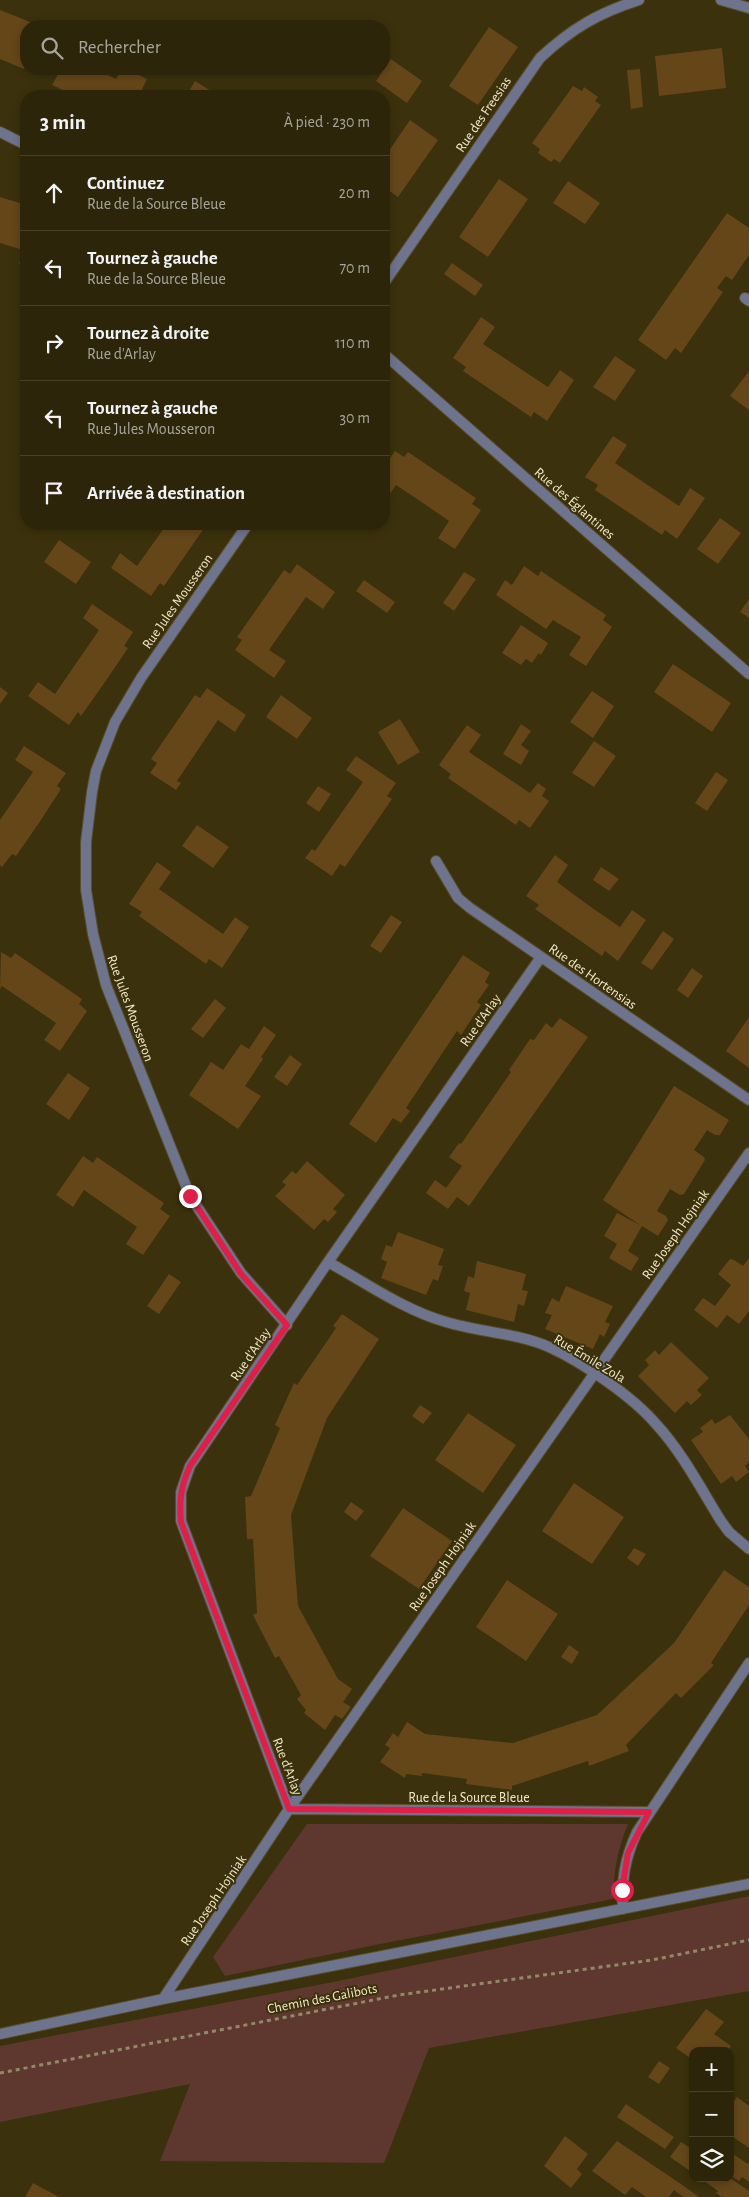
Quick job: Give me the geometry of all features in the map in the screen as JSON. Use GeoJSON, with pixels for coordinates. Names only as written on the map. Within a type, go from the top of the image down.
{"type":"FeatureCollection","features":[{"type":"Feature","properties":{"kind":"street","name":"Rue des Freesias"},"geometry":{"type":"LineString","coordinates":[[390,274],[540,58],[564,36],[584,22],[613,8],[639,0]]}},
{"type":"Feature","properties":{"kind":"street"},"geometry":{"type":"LineString","coordinates":[[721,0],[749,8]]}},
{"type":"Feature","properties":{"kind":"street"},"geometry":{"type":"LineString","coordinates":[[0,132],[20,142]]}},
{"type":"Feature","properties":{"kind":"street","name":"Rue des Églantines"},"geometry":{"type":"LineString","coordinates":[[390,359],[749,674]]}},
{"type":"Feature","properties":{"kind":"street","name":"Rue Jules Mousseron"},"geometry":{"type":"LineString","coordinates":[[244,530],[127,699],[108,738],[96,771],[92,792],[86,842],[86,890],[93,934],[106,985],[190,1196],[241,1274],[287,1325]]}},
{"type":"Feature","properties":{"kind":"street","name":"Rue des Hortensias"},"geometry":{"type":"LineString","coordinates":[[436,862],[458,898],[749,1100]]}},
{"type":"Feature","properties":{"kind":"street","name":"Rue d'Arlay"},"geometry":{"type":"LineString","coordinates":[[289,1809],[181,1522],[179,1506],[182,1486],[190,1466],[328,1262],[541,957]]}},
{"type":"Feature","properties":{"kind":"street","name":"Rue Joseph Hojniak"},"geometry":{"type":"LineString","coordinates":[[163,1999],[289,1809],[749,1152]]}},
{"type":"Feature","properties":{"kind":"street","name":"Rue Émile Zola"},"geometry":{"type":"LineString","coordinates":[[328,1262],[411,1310],[445,1322],[547,1346],[594,1374],[625,1396],[656,1423],[674,1445],[729,1532],[749,1549]]}},
{"type":"Feature","properties":{"kind":"street"},"geometry":{"type":"LineString","coordinates":[[623,1909],[622,1890],[628,1853],[649,1812],[749,1663]]}},
{"type":"Feature","properties":{"kind":"street","name":"Rue de la Source Bleue"},"geometry":{"type":"LineString","coordinates":[[289,1809],[649,1812]]}},
{"type":"Feature","properties":{"kind":"street"},"geometry":{"type":"LineString","coordinates":[[0,2034],[163,1999],[749,1884]]}},
{"type":"Feature","properties":{"kind":"path","name":"Chemin des Galibots"},"geometry":{"type":"LineString","coordinates":[[0,2073],[399,1995],[652,1960],[749,1940]]}},
{"type":"Feature","properties":{"kind":"shaded area"},"geometry":{"type":"Polygon","coordinates":[[[307,1824],[628,1824],[617,1861],[613,1899],[225,1976],[213,1957],[307,1824]]]}},
{"type":"Feature","properties":{"kind":"shaded area"},"geometry":{"type":"Polygon","coordinates":[[[749,1896],[749,1991],[429,2048],[384,2163],[160,2161],[190,2084],[0,2122],[0,2046],[338,1981],[749,1896]]]}},
{"type":"Feature","properties":{"kind":"building"},"geometry":{"type":"Polygon","coordinates":[[[0,10],[25,20],[20,20],[20,67],[0,59],[0,10]]]}},
{"type":"Feature","properties":{"kind":"building"},"geometry":{"type":"Polygon","coordinates":[[[489,27],[518,47],[478,105],[449,86],[489,27]]]}},
{"type":"Feature","properties":{"kind":"building"},"geometry":{"type":"Polygon","coordinates":[[[722,48],[726,88],[659,96],[655,56],[722,48]]]}},
{"type":"Feature","properties":{"kind":"building"},"geometry":{"type":"Polygon","coordinates":[[[391,59],[422,81],[407,103],[376,81],[380,75],[390,75],[391,59]]]}},
{"type":"Feature","properties":{"kind":"building"},"geometry":{"type":"Polygon","coordinates":[[[640,69],[643,107],[631,109],[627,70],[640,69]]]}},
{"type":"Feature","properties":{"kind":"building"},"geometry":{"type":"Polygon","coordinates":[[[58,75],[108,75],[116,79],[118,75],[139,75],[147,79],[142,90],[62,90],[52,85],[58,75]]]}},
{"type":"Feature","properties":{"kind":"building"},"geometry":{"type":"Polygon","coordinates":[[[195,81],[209,90],[190,90],[195,81]]]}},
{"type":"Feature","properties":{"kind":"building"},"geometry":{"type":"Polygon","coordinates":[[[573,86],[582,91],[584,87],[598,97],[595,101],[601,105],[560,163],[554,159],[551,162],[538,153],[540,149],[532,143],[573,86]]]}},
{"type":"Feature","properties":{"kind":"building"},"geometry":{"type":"Polygon","coordinates":[[[410,120],[438,140],[398,197],[390,191],[390,149],[410,120]]]}},
{"type":"Feature","properties":{"kind":"building"},"geometry":{"type":"Polygon","coordinates":[[[499,179],[528,199],[488,257],[459,237],[499,179]]]}},
{"type":"Feature","properties":{"kind":"building"},"geometry":{"type":"Polygon","coordinates":[[[568,181],[600,203],[585,224],[553,203],[568,181]]]}},
{"type":"Feature","properties":{"kind":"building"},"geometry":{"type":"Polygon","coordinates":[[[0,197],[20,203],[20,249],[0,243],[0,197]]]}},
{"type":"Feature","properties":{"kind":"building"},"geometry":{"type":"Polygon","coordinates":[[[727,213],[749,228],[749,255],[732,280],[726,276],[717,288],[723,292],[681,353],[675,348],[666,360],[638,340],[727,213]]]}},
{"type":"Feature","properties":{"kind":"building"},"geometry":{"type":"Polygon","coordinates":[[[452,263],[483,285],[475,296],[444,274],[452,263]]]}},
{"type":"Feature","properties":{"kind":"building"},"geometry":{"type":"Polygon","coordinates":[[[481,317],[495,327],[483,344],[548,387],[560,370],[574,380],[547,421],[534,412],[531,417],[463,371],[466,367],[453,358],[481,317]]]}},
{"type":"Feature","properties":{"kind":"building"},"geometry":{"type":"Polygon","coordinates":[[[615,356],[636,370],[615,401],[593,387],[615,356]]]}},
{"type":"Feature","properties":{"kind":"building"},"geometry":{"type":"Polygon","coordinates":[[[749,371],[749,410],[730,396],[749,371]]]}},
{"type":"Feature","properties":{"kind":"building"},"geometry":{"type":"Polygon","coordinates":[[[613,436],[627,445],[615,463],[679,506],[690,488],[705,498],[677,539],[665,530],[662,535],[595,490],[598,485],[585,477],[613,436]]]}},
{"type":"Feature","properties":{"kind":"building"},"geometry":{"type":"Polygon","coordinates":[[[395,451],[404,457],[408,452],[476,498],[472,504],[481,510],[455,549],[438,538],[449,521],[396,485],[390,494],[390,458],[395,451]]]}},
{"type":"Feature","properties":{"kind":"building"},"geometry":{"type":"Polygon","coordinates":[[[720,518],[741,533],[718,564],[697,549],[720,518]]]}},
{"type":"Feature","properties":{"kind":"building"},"geometry":{"type":"Polygon","coordinates":[[[163,530],[203,530],[164,586],[160,583],[151,596],[111,568],[120,553],[137,566],[163,530]]]}},
{"type":"Feature","properties":{"kind":"building"},"geometry":{"type":"Polygon","coordinates":[[[59,540],[91,562],[76,584],[44,562],[59,540]]]}},
{"type":"Feature","properties":{"kind":"building"},"geometry":{"type":"Polygon","coordinates":[[[297,564],[335,592],[323,609],[306,597],[269,650],[286,661],[274,678],[235,650],[242,640],[237,637],[284,570],[290,574],[297,564]]]}},
{"type":"Feature","properties":{"kind":"building"},"geometry":{"type":"Polygon","coordinates":[[[524,566],[538,576],[541,571],[606,615],[603,620],[612,627],[586,666],[569,655],[581,637],[553,620],[546,629],[496,595],[505,580],[512,585],[524,566]]]}},
{"type":"Feature","properties":{"kind":"building"},"geometry":{"type":"Polygon","coordinates":[[[464,572],[476,579],[454,611],[443,603],[464,572]]]}},
{"type":"Feature","properties":{"kind":"building"},"geometry":{"type":"Polygon","coordinates":[[[364,580],[395,602],[387,613],[356,591],[364,580]]]}},
{"type":"Feature","properties":{"kind":"building"},"geometry":{"type":"Polygon","coordinates":[[[749,599],[749,618],[740,612],[749,599]]]}},
{"type":"Feature","properties":{"kind":"building"},"geometry":{"type":"Polygon","coordinates":[[[92,604],[133,632],[124,646],[128,648],[105,682],[81,716],[78,712],[69,725],[28,696],[38,682],[55,694],[99,630],[83,618],[92,604]]]}},
{"type":"Feature","properties":{"kind":"building"},"geometry":{"type":"Polygon","coordinates":[[[521,625],[548,643],[541,655],[539,653],[532,663],[526,659],[521,665],[502,653],[521,625]]]}},
{"type":"Feature","properties":{"kind":"building"},"geometry":{"type":"Polygon","coordinates":[[[673,664],[731,703],[712,732],[654,692],[673,664]]]}},
{"type":"Feature","properties":{"kind":"building"},"geometry":{"type":"Polygon","coordinates":[[[0,687],[8,693],[0,704],[0,687]]]}},
{"type":"Feature","properties":{"kind":"building"},"geometry":{"type":"Polygon","coordinates":[[[207,688],[246,715],[235,732],[218,720],[177,781],[181,783],[176,790],[150,773],[157,763],[151,759],[195,695],[200,698],[207,688]]]}},
{"type":"Feature","properties":{"kind":"building"},"geometry":{"type":"Polygon","coordinates":[[[592,691],[614,706],[593,738],[570,722],[592,691]]]}},
{"type":"Feature","properties":{"kind":"building"},"geometry":{"type":"Polygon","coordinates":[[[281,695],[312,718],[297,739],[266,717],[281,695]]]}},
{"type":"Feature","properties":{"kind":"building"},"geometry":{"type":"Polygon","coordinates":[[[400,719],[420,752],[398,765],[378,732],[400,719]]]}},
{"type":"Feature","properties":{"kind":"building"},"geometry":{"type":"Polygon","coordinates":[[[521,724],[531,731],[521,745],[529,751],[521,765],[503,754],[521,724]]]}},
{"type":"Feature","properties":{"kind":"building"},"geometry":{"type":"Polygon","coordinates":[[[467,725],[481,735],[469,752],[530,793],[538,783],[546,789],[542,796],[549,801],[530,828],[519,820],[516,825],[448,778],[451,774],[439,765],[467,725]]]}},
{"type":"Feature","properties":{"kind":"building"},"geometry":{"type":"Polygon","coordinates":[[[594,741],[616,756],[594,787],[572,773],[594,741]]]}},
{"type":"Feature","properties":{"kind":"building"},"geometry":{"type":"Polygon","coordinates":[[[24,746],[66,773],[57,786],[61,789],[39,823],[16,856],[12,854],[2,867],[0,865],[0,820],[33,772],[15,760],[24,746]]]}},
{"type":"Feature","properties":{"kind":"building"},"geometry":{"type":"Polygon","coordinates":[[[356,756],[396,783],[387,796],[392,799],[345,867],[340,864],[332,876],[305,858],[312,849],[315,851],[363,782],[346,770],[356,756]]]}},
{"type":"Feature","properties":{"kind":"building"},"geometry":{"type":"Polygon","coordinates":[[[716,772],[728,780],[707,811],[695,803],[716,772]]]}},
{"type":"Feature","properties":{"kind":"building"},"geometry":{"type":"Polygon","coordinates":[[[318,786],[331,794],[319,812],[306,803],[318,786]]]}},
{"type":"Feature","properties":{"kind":"building"},"geometry":{"type":"Polygon","coordinates":[[[197,825],[229,847],[213,868],[182,846],[197,825]]]}},
{"type":"Feature","properties":{"kind":"building"},"geometry":{"type":"Polygon","coordinates":[[[555,855],[568,865],[557,882],[588,905],[620,927],[632,910],[646,920],[618,961],[605,951],[602,956],[535,909],[539,905],[526,896],[555,855]]]}},
{"type":"Feature","properties":{"kind":"building"},"geometry":{"type":"Polygon","coordinates":[[[157,862],[171,872],[159,889],[223,934],[235,917],[249,927],[222,968],[209,959],[206,964],[139,916],[142,912],[129,904],[157,862]]]}},
{"type":"Feature","properties":{"kind":"building"},"geometry":{"type":"Polygon","coordinates":[[[601,867],[619,879],[609,891],[593,880],[601,867]]]}},
{"type":"Feature","properties":{"kind":"building"},"geometry":{"type":"Polygon","coordinates":[[[391,915],[402,922],[381,953],[370,946],[391,915]]]}},
{"type":"Feature","properties":{"kind":"building"},"geometry":{"type":"Polygon","coordinates":[[[663,931],[674,939],[652,970],[641,963],[663,931]]]}},
{"type":"Feature","properties":{"kind":"building"},"geometry":{"type":"Polygon","coordinates":[[[1,952],[11,958],[15,953],[82,999],[79,1004],[87,1011],[60,1051],[44,1040],[56,1023],[2,986],[0,989],[1,952]]]}},
{"type":"Feature","properties":{"kind":"building"},"geometry":{"type":"Polygon","coordinates":[[[463,955],[490,973],[485,982],[489,985],[477,1002],[481,1005],[461,1035],[457,1031],[406,1108],[410,1111],[401,1123],[393,1118],[376,1143],[349,1124],[463,955]]]}},
{"type":"Feature","properties":{"kind":"building"},"geometry":{"type":"Polygon","coordinates":[[[692,968],[703,976],[688,998],[677,990],[692,968]]]}},
{"type":"Feature","properties":{"kind":"building"},"geometry":{"type":"Polygon","coordinates":[[[215,999],[226,1008],[203,1038],[191,1029],[215,999]]]}},
{"type":"Feature","properties":{"kind":"building"},"geometry":{"type":"Polygon","coordinates":[[[749,1017],[749,1068],[726,1051],[749,1017]]]}},
{"type":"Feature","properties":{"kind":"building"},"geometry":{"type":"Polygon","coordinates":[[[560,1018],[588,1037],[469,1206],[457,1197],[448,1209],[426,1193],[435,1180],[446,1188],[462,1166],[449,1157],[459,1143],[461,1144],[511,1072],[509,1070],[530,1039],[534,1040],[546,1023],[552,1028],[560,1018]]]}},
{"type":"Feature","properties":{"kind":"building"},"geometry":{"type":"Polygon","coordinates":[[[264,1026],[276,1035],[245,1086],[261,1096],[238,1129],[189,1095],[211,1062],[223,1070],[241,1044],[249,1049],[264,1026]]]}},
{"type":"Feature","properties":{"kind":"building"},"geometry":{"type":"Polygon","coordinates":[[[290,1055],[302,1064],[287,1086],[274,1077],[290,1055]]]}},
{"type":"Feature","properties":{"kind":"building"},"geometry":{"type":"Polygon","coordinates":[[[68,1073],[90,1088],[69,1120],[46,1104],[68,1073]]]}},
{"type":"Feature","properties":{"kind":"building"},"geometry":{"type":"Polygon","coordinates":[[[674,1086],[729,1120],[720,1135],[715,1135],[707,1130],[694,1150],[704,1157],[705,1160],[684,1194],[680,1195],[670,1189],[657,1211],[666,1216],[668,1220],[658,1236],[642,1226],[628,1251],[639,1258],[631,1271],[609,1258],[617,1244],[604,1236],[617,1213],[640,1225],[603,1200],[674,1086]]]}},
{"type":"Feature","properties":{"kind":"building"},"geometry":{"type":"Polygon","coordinates":[[[83,1156],[93,1163],[97,1157],[164,1203],[160,1209],[170,1216],[143,1255],[126,1244],[137,1227],[84,1190],[73,1207],[56,1195],[83,1156]]]}},
{"type":"Feature","properties":{"kind":"building"},"geometry":{"type":"Polygon","coordinates":[[[307,1161],[345,1195],[333,1209],[337,1212],[328,1222],[324,1219],[314,1230],[275,1196],[286,1185],[282,1182],[292,1171],[296,1174],[307,1161]]]}},
{"type":"Feature","properties":{"kind":"building"},"geometry":{"type":"Polygon","coordinates":[[[398,1232],[444,1249],[438,1265],[443,1266],[438,1281],[433,1279],[426,1295],[381,1278],[387,1262],[381,1259],[386,1245],[392,1247],[398,1232]]]}},
{"type":"Feature","properties":{"kind":"building"},"geometry":{"type":"Polygon","coordinates":[[[749,1258],[749,1311],[739,1324],[727,1315],[717,1328],[694,1310],[703,1298],[715,1306],[731,1285],[718,1274],[730,1259],[743,1266],[749,1258]]]}},
{"type":"Feature","properties":{"kind":"building"},"geometry":{"type":"Polygon","coordinates":[[[477,1261],[526,1274],[522,1290],[528,1291],[524,1306],[518,1304],[514,1322],[466,1310],[470,1293],[464,1291],[468,1276],[474,1278],[477,1261]]]}},
{"type":"Feature","properties":{"kind":"building"},"geometry":{"type":"Polygon","coordinates":[[[169,1274],[181,1282],[159,1314],[147,1306],[169,1274]]]}},
{"type":"Feature","properties":{"kind":"building"},"geometry":{"type":"Polygon","coordinates":[[[566,1286],[613,1306],[605,1322],[610,1324],[604,1337],[600,1334],[593,1349],[545,1329],[552,1315],[545,1313],[552,1298],[559,1302],[566,1286]]]}},
{"type":"Feature","properties":{"kind":"building"},"geometry":{"type":"Polygon","coordinates":[[[342,1314],[379,1339],[327,1418],[291,1515],[298,1606],[338,1679],[352,1689],[343,1702],[351,1707],[342,1719],[335,1715],[325,1730],[304,1713],[306,1710],[297,1699],[301,1695],[279,1656],[275,1658],[253,1615],[257,1613],[253,1539],[247,1539],[245,1497],[251,1496],[280,1428],[275,1425],[294,1383],[297,1385],[336,1328],[333,1326],[342,1314]]]}},
{"type":"Feature","properties":{"kind":"building"},"geometry":{"type":"Polygon","coordinates":[[[671,1342],[709,1378],[697,1390],[702,1395],[691,1405],[687,1401],[675,1413],[638,1376],[649,1365],[645,1360],[655,1350],[659,1355],[671,1342]]]}},
{"type":"Feature","properties":{"kind":"building"},"geometry":{"type":"Polygon","coordinates":[[[420,1405],[432,1413],[423,1424],[412,1416],[420,1405]]]}},
{"type":"Feature","properties":{"kind":"building"},"geometry":{"type":"Polygon","coordinates":[[[468,1413],[516,1445],[483,1493],[435,1460],[468,1413]]]}},
{"type":"Feature","properties":{"kind":"building"},"geometry":{"type":"Polygon","coordinates":[[[730,1415],[749,1439],[749,1462],[745,1466],[749,1472],[736,1482],[732,1476],[721,1484],[691,1440],[703,1432],[700,1428],[712,1419],[715,1424],[730,1415]]]}},
{"type":"Feature","properties":{"kind":"building"},"geometry":{"type":"Polygon","coordinates":[[[574,1483],[624,1517],[592,1564],[542,1531],[574,1483]]]}},
{"type":"Feature","properties":{"kind":"building"},"geometry":{"type":"Polygon","coordinates":[[[351,1502],[364,1511],[356,1521],[344,1512],[351,1502]]]}},
{"type":"Feature","properties":{"kind":"building"},"geometry":{"type":"Polygon","coordinates":[[[403,1508],[452,1541],[419,1589],[370,1556],[403,1508]]]}},
{"type":"Feature","properties":{"kind":"building"},"geometry":{"type":"Polygon","coordinates":[[[634,1548],[646,1554],[638,1566],[627,1558],[634,1548]]]}},
{"type":"Feature","properties":{"kind":"building"},"geometry":{"type":"Polygon","coordinates":[[[724,1570],[749,1587],[749,1605],[711,1663],[714,1665],[681,1698],[676,1693],[626,1745],[629,1751],[589,1766],[588,1761],[512,1786],[512,1790],[466,1784],[467,1779],[422,1773],[422,1776],[406,1774],[405,1778],[380,1762],[390,1748],[385,1745],[393,1733],[398,1737],[407,1722],[425,1734],[513,1743],[597,1715],[674,1643],[724,1570]]]}},
{"type":"Feature","properties":{"kind":"building"},"geometry":{"type":"Polygon","coordinates":[[[507,1580],[558,1614],[526,1661],[476,1627],[507,1580]]]}},
{"type":"Feature","properties":{"kind":"building"},"geometry":{"type":"Polygon","coordinates":[[[569,1645],[579,1652],[572,1664],[561,1657],[569,1645]]]}},
{"type":"Feature","properties":{"kind":"building"},"geometry":{"type":"Polygon","coordinates":[[[706,2009],[724,2022],[714,2034],[731,2046],[689,2047],[689,2057],[676,2048],[706,2009]]]}},
{"type":"Feature","properties":{"kind":"building"},"geometry":{"type":"Polygon","coordinates":[[[659,2061],[670,2068],[659,2084],[648,2077],[659,2061]]]}},
{"type":"Feature","properties":{"kind":"building"},"geometry":{"type":"Polygon","coordinates":[[[737,2097],[749,2106],[749,2148],[734,2138],[734,2101],[737,2097]]]}},
{"type":"Feature","properties":{"kind":"building"},"geometry":{"type":"Polygon","coordinates":[[[626,2104],[674,2137],[665,2149],[617,2117],[626,2104]]]}},
{"type":"Feature","properties":{"kind":"building"},"geometry":{"type":"Polygon","coordinates":[[[565,2136],[588,2154],[577,2169],[582,2174],[571,2188],[544,2166],[565,2136]]]}},
{"type":"Feature","properties":{"kind":"building"},"geometry":{"type":"Polygon","coordinates":[[[617,2141],[699,2197],[683,2197],[674,2190],[669,2197],[646,2197],[632,2187],[625,2195],[592,2171],[617,2141]]]}},
{"type":"Feature","properties":{"kind":"building"},"geometry":{"type":"Polygon","coordinates":[[[681,2142],[689,2147],[689,2170],[670,2157],[681,2142]]]}},
{"type":"Feature","properties":{"kind":"building"},"geometry":{"type":"Polygon","coordinates":[[[734,2155],[748,2164],[749,2162],[749,2182],[742,2177],[739,2181],[734,2178],[734,2155]]]}},
{"type":"Feature","properties":{"kind":"building"},"geometry":{"type":"Polygon","coordinates":[[[734,2181],[749,2191],[749,2197],[722,2197],[716,2193],[718,2191],[706,2182],[734,2181]]]}},
{"type":"Feature","properties":{"kind":"building"},"geometry":{"type":"Polygon","coordinates":[[[33,2183],[59,2197],[25,2197],[33,2183]]]}},
{"type":"Feature","properties":{"kind":"route"},"geometry":{"type":"LineString","coordinates":[[190,1196],[241,1274],[287,1325],[190,1466],[184,1479],[179,1506],[181,1522],[289,1809],[649,1812],[637,1832],[628,1853],[623,1874],[622,1890]]}}]}
